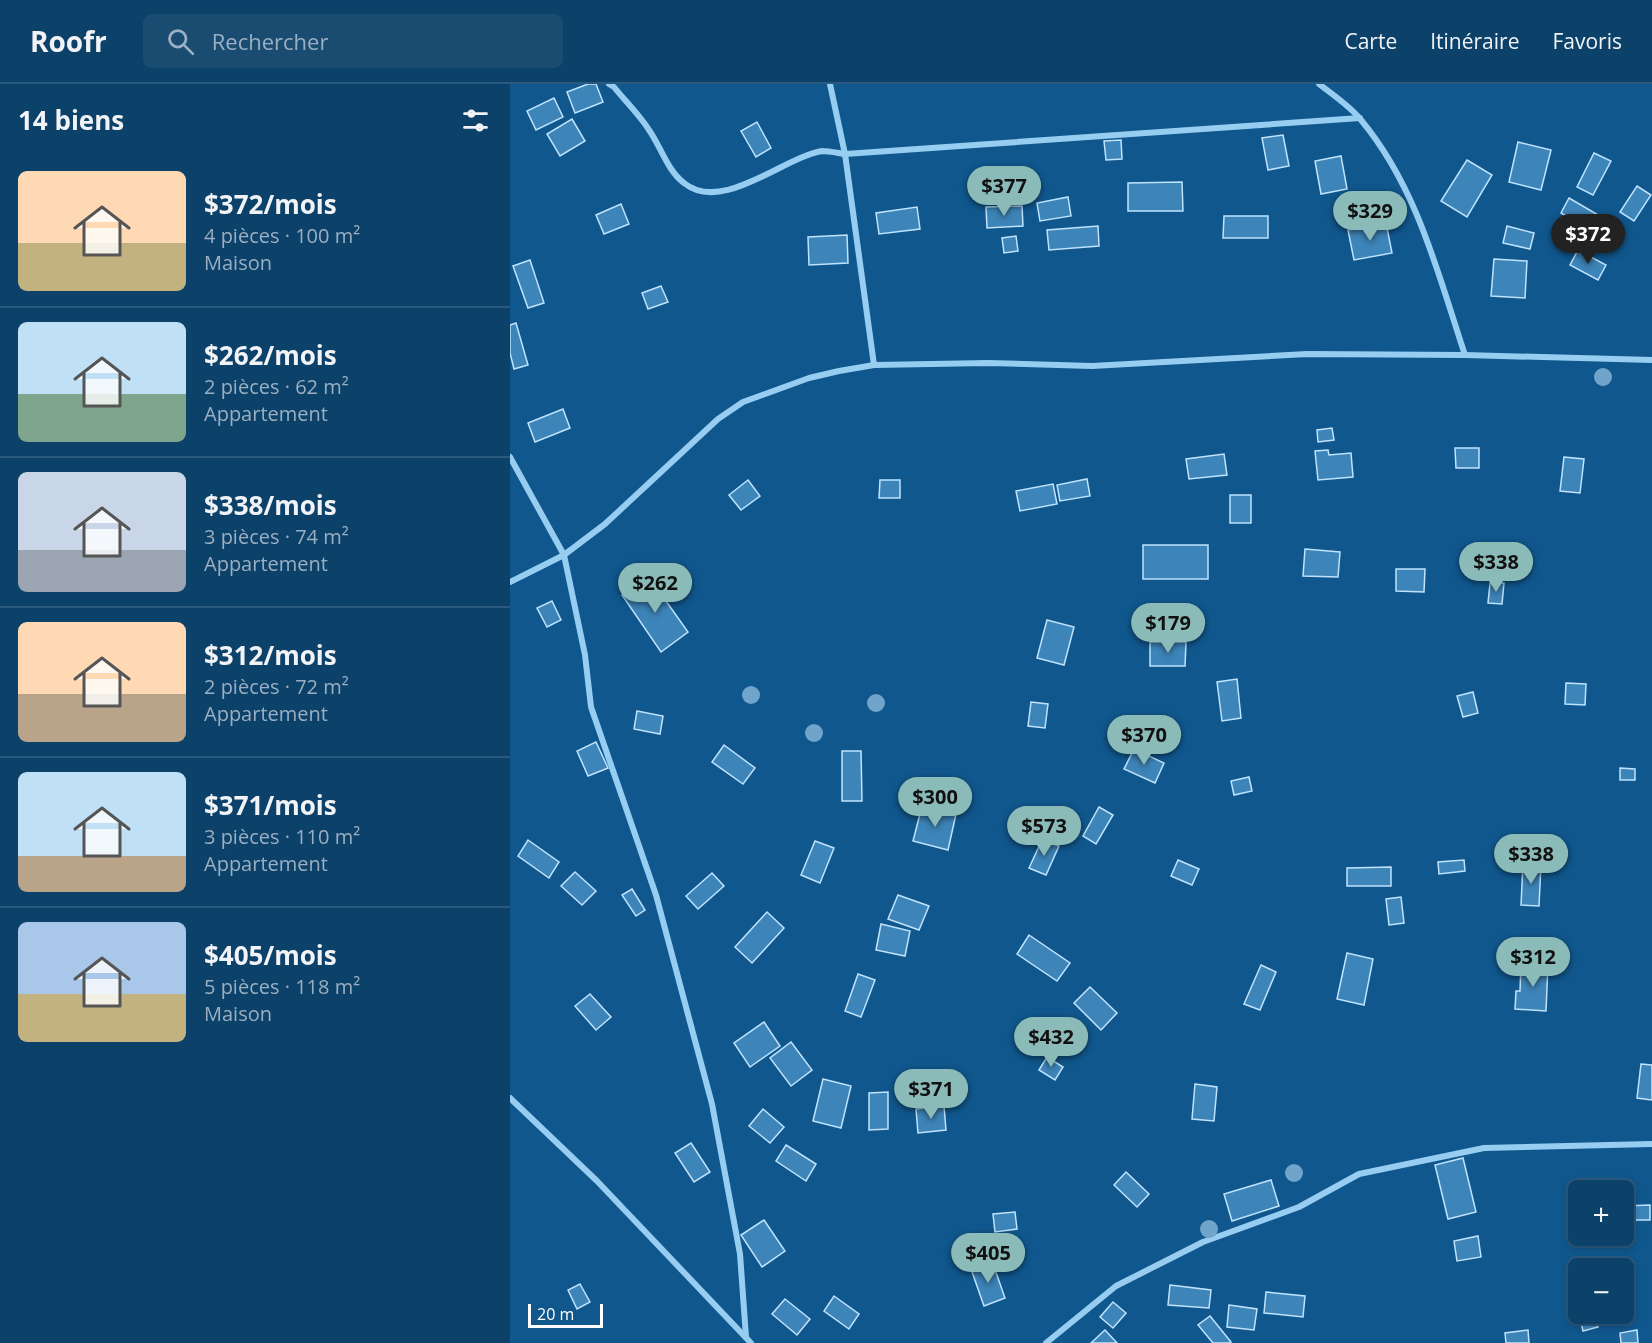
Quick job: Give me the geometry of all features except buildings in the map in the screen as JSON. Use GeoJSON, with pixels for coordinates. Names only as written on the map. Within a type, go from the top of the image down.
{"type":"FeatureCollection","features":[{"type":"Feature","properties":{"kind":"street"},"geometry":{"type":"LineString","coordinates":[[609,84],[649,129],[673,173],[686,185],[710,193],[757,181],[798,160],[823,151],[845,154],[1360,118]]}},
{"type":"Feature","properties":{"kind":"street"},"geometry":{"type":"LineString","coordinates":[[830,84],[845,154],[874,365]]}},
{"type":"Feature","properties":{"kind":"street"},"geometry":{"type":"LineString","coordinates":[[1319,84],[1360,118],[1408,193],[1430,250],[1465,355]]}},
{"type":"Feature","properties":{"kind":"street"},"geometry":{"type":"LineString","coordinates":[[510,582],[564,555],[605,524],[718,419],[742,402],[809,378],[874,365],[988,363],[1092,366],[1307,354],[1652,360]]}},
{"type":"Feature","properties":{"kind":"street"},"geometry":{"type":"LineString","coordinates":[[510,457],[564,555],[585,655],[591,707],[656,895],[712,1104],[740,1254],[746,1337]]}},
{"type":"Feature","properties":{"kind":"street"},"geometry":{"type":"LineString","coordinates":[[510,1098],[597,1181],[751,1343]]}},
{"type":"Feature","properties":{"kind":"street"},"geometry":{"type":"LineString","coordinates":[[1046,1343],[1116,1286],[1203,1242],[1299,1207],[1359,1174],[1484,1148],[1652,1144]]}}]}
